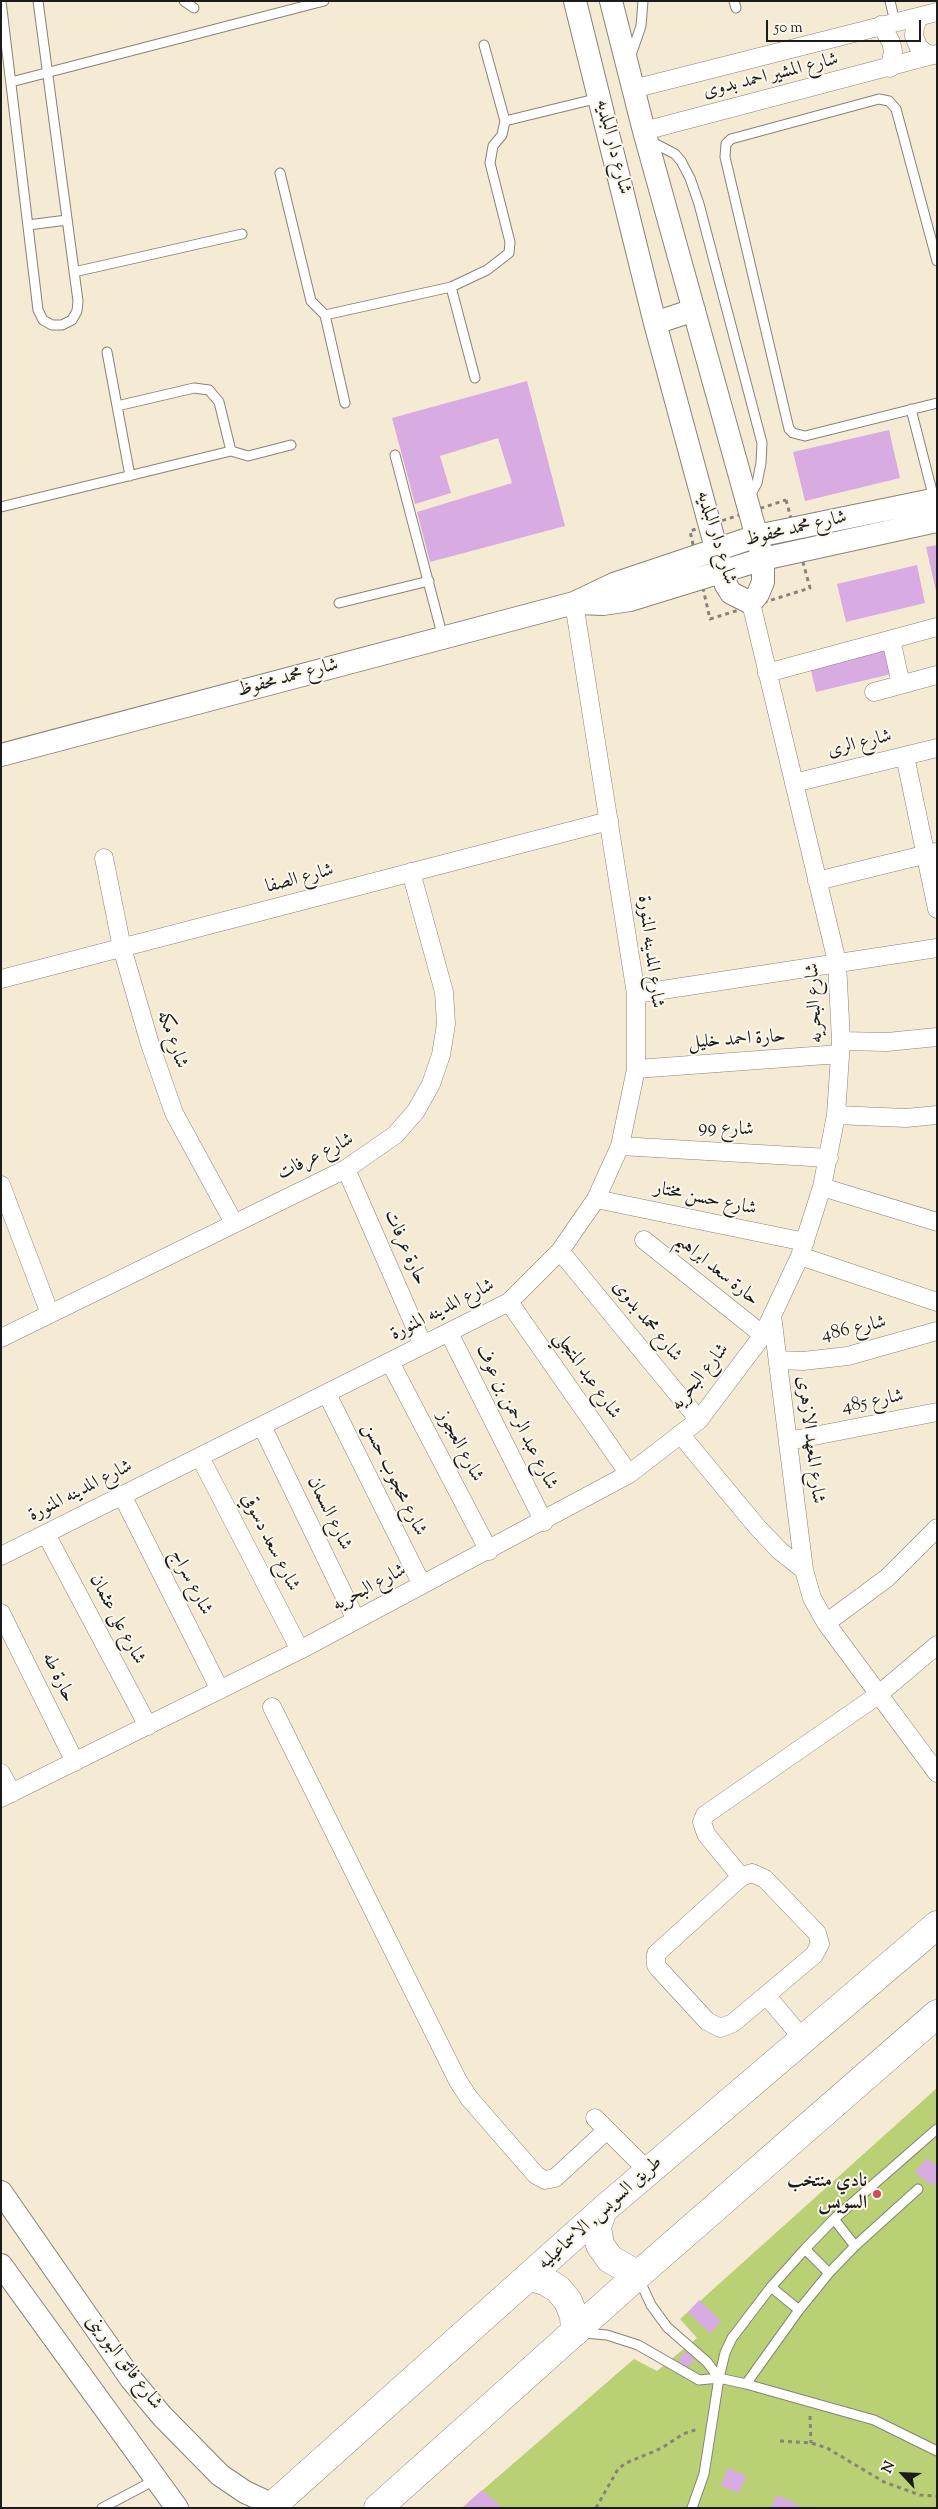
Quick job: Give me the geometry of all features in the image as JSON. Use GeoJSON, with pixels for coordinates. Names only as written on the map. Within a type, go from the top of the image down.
{"type":"FeatureCollection","features":[{"type":"Feature","properties":{"kind":"main road","name":"طريق السويس, الاسماعيليه"},"geometry":{"type":"LineString","coordinates":[[272,2506],[603,2210],[937,1925]]}},
{"type":"Feature","properties":{"kind":"main road"},"geometry":{"type":"LineString","coordinates":[[378,2508],[638,2275],[937,2014]]}},
{"type":"Feature","properties":{"kind":"main road"},"geometry":{"type":"LineString","coordinates":[[603,2210],[597,2227],[600,2244],[610,2259],[638,2275]]}},
{"type":"Feature","properties":{"kind":"main road"},"geometry":{"type":"LineString","coordinates":[[530,2277],[544,2281],[558,2290],[568,2301],[574,2316],[575,2332]]}},
{"type":"Feature","properties":{"kind":"street","name":"شارع دار البلديه"},"geometry":{"type":"LineString","coordinates":[[575,1],[655,323],[723,572],[731,593],[751,603],[758,594],[763,582],[763,559],[626,65],[611,1]]}},
{"type":"Feature","properties":{"kind":"street","name":"شارع المشير احمد بدوى"},"geometry":{"type":"LineString","coordinates":[[633,89],[937,12]]}},
{"type":"Feature","properties":{"kind":"street"},"geometry":{"type":"LineString","coordinates":[[919,17],[914,26],[914,36],[918,46],[925,53],[935,55]]}},
{"type":"Feature","properties":{"kind":"street"},"geometry":{"type":"LineString","coordinates":[[888,24],[893,51],[890,68]]}},
{"type":"Feature","properties":{"kind":"street","name":"شارع المشير احمد بدوى"},"geometry":{"type":"LineString","coordinates":[[646,135],[935,55]]}},
{"type":"Feature","properties":{"kind":"street"},"geometry":{"type":"LineString","coordinates":[[655,323],[694,310]]}},
{"type":"Feature","properties":{"kind":"street","name":"شارع محمد محفوظ"},"geometry":{"type":"LineString","coordinates":[[574,603],[602,604],[630,600],[936,507]]}},
{"type":"Feature","properties":{"kind":"street","name":"شارع محمد محفوظ"},"geometry":{"type":"LineString","coordinates":[[1,755],[574,603],[614,584],[757,536],[898,518]]}},
{"type":"Feature","properties":{"kind":"street","name":"شارع المدينه المنورة"},"geometry":{"type":"LineString","coordinates":[[1,1556],[509,1302],[560,1251],[596,1199],[620,1146],[636,1069],[636,994],[574,603]]}},
{"type":"Feature","properties":{"kind":"street","name":"شارع البحريه"},"geometry":{"type":"LineString","coordinates":[[6,1796],[300,1650],[544,1522],[629,1474],[699,1420],[763,1335],[802,1249],[822,1187],[836,1116],[841,1048],[837,962],[751,603]]}},
{"type":"Feature","properties":{"kind":"street"},"geometry":{"type":"LineString","coordinates":[[767,673],[937,627]]}},
{"type":"Feature","properties":{"kind":"street"},"geometry":{"type":"LineString","coordinates":[[891,640],[901,684]]}},
{"type":"Feature","properties":{"kind":"street"},"geometry":{"type":"LineString","coordinates":[[874,692],[937,674]]}},
{"type":"Feature","properties":{"kind":"street","name":"شارع الرى"},"geometry":{"type":"LineString","coordinates":[[794,783],[937,748]]}},
{"type":"Feature","properties":{"kind":"street"},"geometry":{"type":"LineString","coordinates":[[905,756],[931,853],[937,909]]}},
{"type":"Feature","properties":{"kind":"street","name":"شارع الصفا"},"geometry":{"type":"LineString","coordinates":[[1,979],[609,821]]}},
{"type":"Feature","properties":{"kind":"street"},"geometry":{"type":"LineString","coordinates":[[818,880],[931,853]]}},
{"type":"Feature","properties":{"kind":"street","name":"شارع مكه"},"geometry":{"type":"LineString","coordinates":[[104,858],[122,948],[141,1020],[174,1113],[234,1223]]}},
{"type":"Feature","properties":{"kind":"street","name":"شارع عرفات"},"geometry":{"type":"LineString","coordinates":[[1,1338],[346,1169],[395,1135],[416,1112],[431,1084],[441,1055],[446,1024],[444,992],[411,872]]}},
{"type":"Feature","properties":{"kind":"street"},"geometry":{"type":"LineString","coordinates":[[636,994],[937,948]]}},
{"type":"Feature","properties":{"kind":"street","name":"حارة احمد خليل"},"geometry":{"type":"LineString","coordinates":[[636,1069],[937,1037]]}},
{"type":"Feature","properties":{"kind":"street"},"geometry":{"type":"LineString","coordinates":[[836,1116],[906,1118],[937,1115]]}},
{"type":"Feature","properties":{"kind":"street","name":"شارع 99"},"geometry":{"type":"LineString","coordinates":[[620,1146],[829,1158]]}},
{"type":"Feature","properties":{"kind":"street","name":"حارة عرفات"},"geometry":{"type":"LineString","coordinates":[[346,1169],[423,1345]]}},
{"type":"Feature","properties":{"kind":"street"},"geometry":{"type":"LineString","coordinates":[[1,1185],[50,1314]]}},
{"type":"Feature","properties":{"kind":"street"},"geometry":{"type":"LineString","coordinates":[[822,1187],[937,1222]]}},
{"type":"Feature","properties":{"kind":"street","name":"شارع حسن مختار"},"geometry":{"type":"LineString","coordinates":[[596,1199],[802,1249],[937,1302]]}},
{"type":"Feature","properties":{"kind":"street","name":"حارة سعد ابراهيم"},"geometry":{"type":"LineString","coordinates":[[644,1240],[763,1335]]}},
{"type":"Feature","properties":{"kind":"street","name":"شارع محمد بدوى"},"geometry":{"type":"LineString","coordinates":[[560,1251],[699,1420]]}},
{"type":"Feature","properties":{"kind":"street","name":"شارع عبد المتجلي"},"geometry":{"type":"LineString","coordinates":[[509,1302],[629,1474]]}},
{"type":"Feature","properties":{"kind":"street","name":"شارع المعهد الازهرى"},"geometry":{"type":"LineString","coordinates":[[772,1315],[804,1570],[812,1598],[826,1623],[937,1773]]}},
{"type":"Feature","properties":{"kind":"street","name":"شارع 486"},"geometry":{"type":"LineString","coordinates":[[778,1360],[803,1361],[848,1356],[937,1331]]}},
{"type":"Feature","properties":{"kind":"street","name":"شارع عبد الرحمن بن عوف"},"geometry":{"type":"LineString","coordinates":[[449,1333],[544,1522]]}},
{"type":"Feature","properties":{"kind":"street","name":"شارع العجوز"},"geometry":{"type":"LineString","coordinates":[[390,1362],[489,1551]]}},
{"type":"Feature","properties":{"kind":"street","name":"شارع محجوب حسن"},"geometry":{"type":"LineString","coordinates":[[327,1394],[422,1585]]}},
{"type":"Feature","properties":{"kind":"street","name":"شارع 485"},"geometry":{"type":"LineString","coordinates":[[788,1441],[937,1412]]}},
{"type":"Feature","properties":{"kind":"street","name":"شارع السمان"},"geometry":{"type":"LineString","coordinates":[[262,1426],[356,1620]]}},
{"type":"Feature","properties":{"kind":"street"},"geometry":{"type":"LineString","coordinates":[[680,1434],[763,1534],[780,1551],[804,1570]]}},
{"type":"Feature","properties":{"kind":"street","name":"شارع سعد دسوقي"},"geometry":{"type":"LineString","coordinates":[[200,1457],[300,1650]]}},
{"type":"Feature","properties":{"kind":"street","name":"شارع سراج"},"geometry":{"type":"LineString","coordinates":[[122,1495],[220,1690]]}},
{"type":"Feature","properties":{"kind":"street"},"geometry":{"type":"LineString","coordinates":[[826,1623],[887,1578],[937,1528]]}},
{"type":"Feature","properties":{"kind":"street","name":"شارع على عثمان"},"geometry":{"type":"LineString","coordinates":[[46,1534],[148,1726]]}},
{"type":"Feature","properties":{"kind":"street","name":"حارة طه"},"geometry":{"type":"LineString","coordinates":[[1,1613],[75,1762]]}},
{"type":"Feature","properties":{"kind":"street"},"geometry":{"type":"LineString","coordinates":[[741,1877],[706,1834],[702,1822],[705,1815],[878,1695],[937,1645]]}},
{"type":"Feature","properties":{"kind":"street"},"geometry":{"type":"LineString","coordinates":[[272,1707],[458,2081],[469,2098],[536,2175],[545,2180],[555,2178],[601,2124],[648,2171]]}},
{"type":"Feature","properties":{"kind":"street"},"geometry":{"type":"LineString","coordinates":[[1,1773],[6,1796]]}},
{"type":"Feature","properties":{"kind":"street"},"geometry":{"type":"LineString","coordinates":[[752,1873],[765,1879],[817,1933],[820,1944],[814,1955],[733,2023],[720,2028],[712,2026],[659,1969],[655,1959],[659,1949],[741,1877],[752,1873]]}},
{"type":"Feature","properties":{"kind":"street"},"geometry":{"type":"LineString","coordinates":[[766,1995],[803,2039]]}},
{"type":"Feature","properties":{"kind":"street","name":"شارع فائق البورينى"},"geometry":{"type":"LineString","coordinates":[[3,2198],[132,2378],[162,2416],[220,2475],[245,2492],[272,2506]]}},
{"type":"Feature","properties":{"kind":"street"},"geometry":{"type":"LineString","coordinates":[[1,2265],[177,2508]]}},
{"type":"Feature","properties":{"kind":"lane"},"geometry":{"type":"LineString","coordinates":[[1,1],[38,310],[43,320],[52,325],[62,325],[72,320],[77,311],[74,272],[38,1]]}},
{"type":"Feature","properties":{"kind":"lane"},"geometry":{"type":"LineString","coordinates":[[184,1],[194,8]]}},
{"type":"Feature","properties":{"kind":"lane"},"geometry":{"type":"LineString","coordinates":[[11,82],[324,1]]}},
{"type":"Feature","properties":{"kind":"lane"},"geometry":{"type":"LineString","coordinates":[[626,65],[636,46],[641,26],[643,1]]}},
{"type":"Feature","properties":{"kind":"lane"},"geometry":{"type":"LineString","coordinates":[[888,24],[890,1]]}},
{"type":"Feature","properties":{"kind":"lane"},"geometry":{"type":"LineString","coordinates":[[325,315],[451,287],[487,270],[505,257],[510,247],[490,163],[493,146],[502,135],[505,121],[484,45]]}},
{"type":"Feature","properties":{"kind":"lane"},"geometry":{"type":"LineString","coordinates":[[505,121],[599,98]]}},
{"type":"Feature","properties":{"kind":"lane"},"geometry":{"type":"LineString","coordinates":[[937,261],[896,109],[889,101],[879,99],[731,139],[726,144],[724,157],[790,429],[799,436],[805,436],[937,403]]}},
{"type":"Feature","properties":{"kind":"lane"},"geometry":{"type":"LineString","coordinates":[[646,135],[681,162],[690,178],[699,204],[762,443],[762,463],[757,483],[748,501]]}},
{"type":"Feature","properties":{"kind":"lane"},"geometry":{"type":"LineString","coordinates":[[280,173],[311,301],[325,315],[345,403]]}},
{"type":"Feature","properties":{"kind":"lane"},"geometry":{"type":"LineString","coordinates":[[28,225],[67,220]]}},
{"type":"Feature","properties":{"kind":"lane"},"geometry":{"type":"LineString","coordinates":[[74,272],[242,234]]}},
{"type":"Feature","properties":{"kind":"lane"},"geometry":{"type":"LineString","coordinates":[[451,287],[475,378]]}},
{"type":"Feature","properties":{"kind":"lane"},"geometry":{"type":"LineString","coordinates":[[107,352],[130,476]]}},
{"type":"Feature","properties":{"kind":"lane"},"geometry":{"type":"LineString","coordinates":[[117,406],[194,388],[209,390],[219,402],[231,451]]}},
{"type":"Feature","properties":{"kind":"lane"},"geometry":{"type":"LineString","coordinates":[[912,409],[936,507]]}},
{"type":"Feature","properties":{"kind":"lane"},"geometry":{"type":"LineString","coordinates":[[1,507],[231,451],[248,456],[291,445]]}},
{"type":"Feature","properties":{"kind":"lane"},"geometry":{"type":"LineString","coordinates":[[395,455],[443,638]]}},
{"type":"Feature","properties":{"kind":"lane"},"geometry":{"type":"LineString","coordinates":[[339,603],[428,581]]}},
{"type":"Feature","properties":{"kind":"lane"},"geometry":{"type":"LineString","coordinates":[[692,2508],[704,2474],[719,2378],[725,2353],[732,2338],[771,2287],[804,2249],[834,2219],[937,2128]]}},
{"type":"Feature","properties":{"kind":"lane"},"geometry":{"type":"LineString","coordinates":[[746,2384],[799,2310],[829,2273],[855,2246],[918,2189]]}},
{"type":"Feature","properties":{"kind":"lane"},"geometry":{"type":"LineString","coordinates":[[834,2219],[855,2246]]}},
{"type":"Feature","properties":{"kind":"lane"},"geometry":{"type":"LineString","coordinates":[[804,2249],[829,2273]]}},
{"type":"Feature","properties":{"kind":"lane"},"geometry":{"type":"LineString","coordinates":[[638,2275],[651,2305],[667,2328],[707,2362],[719,2378]]}},
{"type":"Feature","properties":{"kind":"lane"},"geometry":{"type":"LineString","coordinates":[[771,2287],[799,2310]]}},
{"type":"Feature","properties":{"kind":"lane"},"geometry":{"type":"LineString","coordinates":[[575,2332],[623,2339],[638,2345],[700,2380],[719,2378],[746,2384],[874,2420],[937,2451]]}},
{"type":"Feature","properties":{"kind":"lane"},"geometry":{"type":"LineString","coordinates":[[102,2508],[156,2479]]}},
{"type":"Feature","properties":{"kind":"path"},"geometry":{"type":"LineString","coordinates":[[809,2401],[811,2443]]}},
{"type":"Feature","properties":{"kind":"path"},"geometry":{"type":"LineString","coordinates":[[596,2508],[611,2477],[626,2463],[662,2448],[683,2434],[711,2427]]}},
{"type":"Feature","properties":{"kind":"path"},"geometry":{"type":"LineString","coordinates":[[780,2441],[811,2443],[841,2454],[884,2482],[920,2495],[937,2496]]}},
{"type":"Feature","properties":{"kind":"green space","name":"نادي منتخب السويس"},"geometry":{"type":"Polygon","coordinates":[[[937,2088],[937,2508],[462,2508],[634,2359],[657,2371],[697,2338],[680,2319],[937,2088]]]}},
{"type":"Feature","properties":{"kind":"building"},"geometry":{"type":"Polygon","coordinates":[[[527,381],[565,526],[430,562],[417,512],[512,483],[498,438],[440,456],[451,493],[415,504],[392,418],[527,381]]]}},
{"type":"Feature","properties":{"kind":"building"},"geometry":{"type":"Polygon","coordinates":[[[889,430],[900,478],[805,501],[793,452],[889,430]]]}},
{"type":"Feature","properties":{"kind":"building"},"geometry":{"type":"Polygon","coordinates":[[[937,545],[937,591],[936,591],[926,547],[937,545]]]}},
{"type":"Feature","properties":{"kind":"building"},"geometry":{"type":"Polygon","coordinates":[[[917,565],[925,603],[846,622],[837,584],[917,565]]]}},
{"type":"Feature","properties":{"kind":"building"},"geometry":{"type":"Polygon","coordinates":[[[884,647],[891,674],[816,692],[810,666],[884,647]]]}},
{"type":"Feature","properties":{"kind":"building"},"geometry":{"type":"Polygon","coordinates":[[[927,2158],[937,2166],[937,2181],[932,2186],[915,2172],[927,2158]]]}},
{"type":"Feature","properties":{"kind":"building"},"geometry":{"type":"Polygon","coordinates":[[[699,2300],[721,2321],[710,2333],[688,2312],[699,2300]]]}},
{"type":"Feature","properties":{"kind":"building"},"geometry":{"type":"Polygon","coordinates":[[[687,2351],[695,2361],[685,2368],[678,2359],[687,2351]]]}},
{"type":"Feature","properties":{"kind":"building"},"geometry":{"type":"Polygon","coordinates":[[[728,2468],[746,2476],[739,2493],[721,2486],[728,2468]]]}},
{"type":"Feature","properties":{"kind":"building"},"geometry":{"type":"Polygon","coordinates":[[[482,2490],[503,2508],[462,2508],[482,2490]]]}},
{"type":"Feature","properties":{"kind":"building"},"geometry":{"type":"Polygon","coordinates":[[[777,2495],[804,2508],[771,2508],[777,2495]]]}},
{"type":"Feature","properties":{"kind":"place","name":"نادي منتخب السويس"},"geometry":{"type":"Point","coordinates":[877,2194]}}]}
